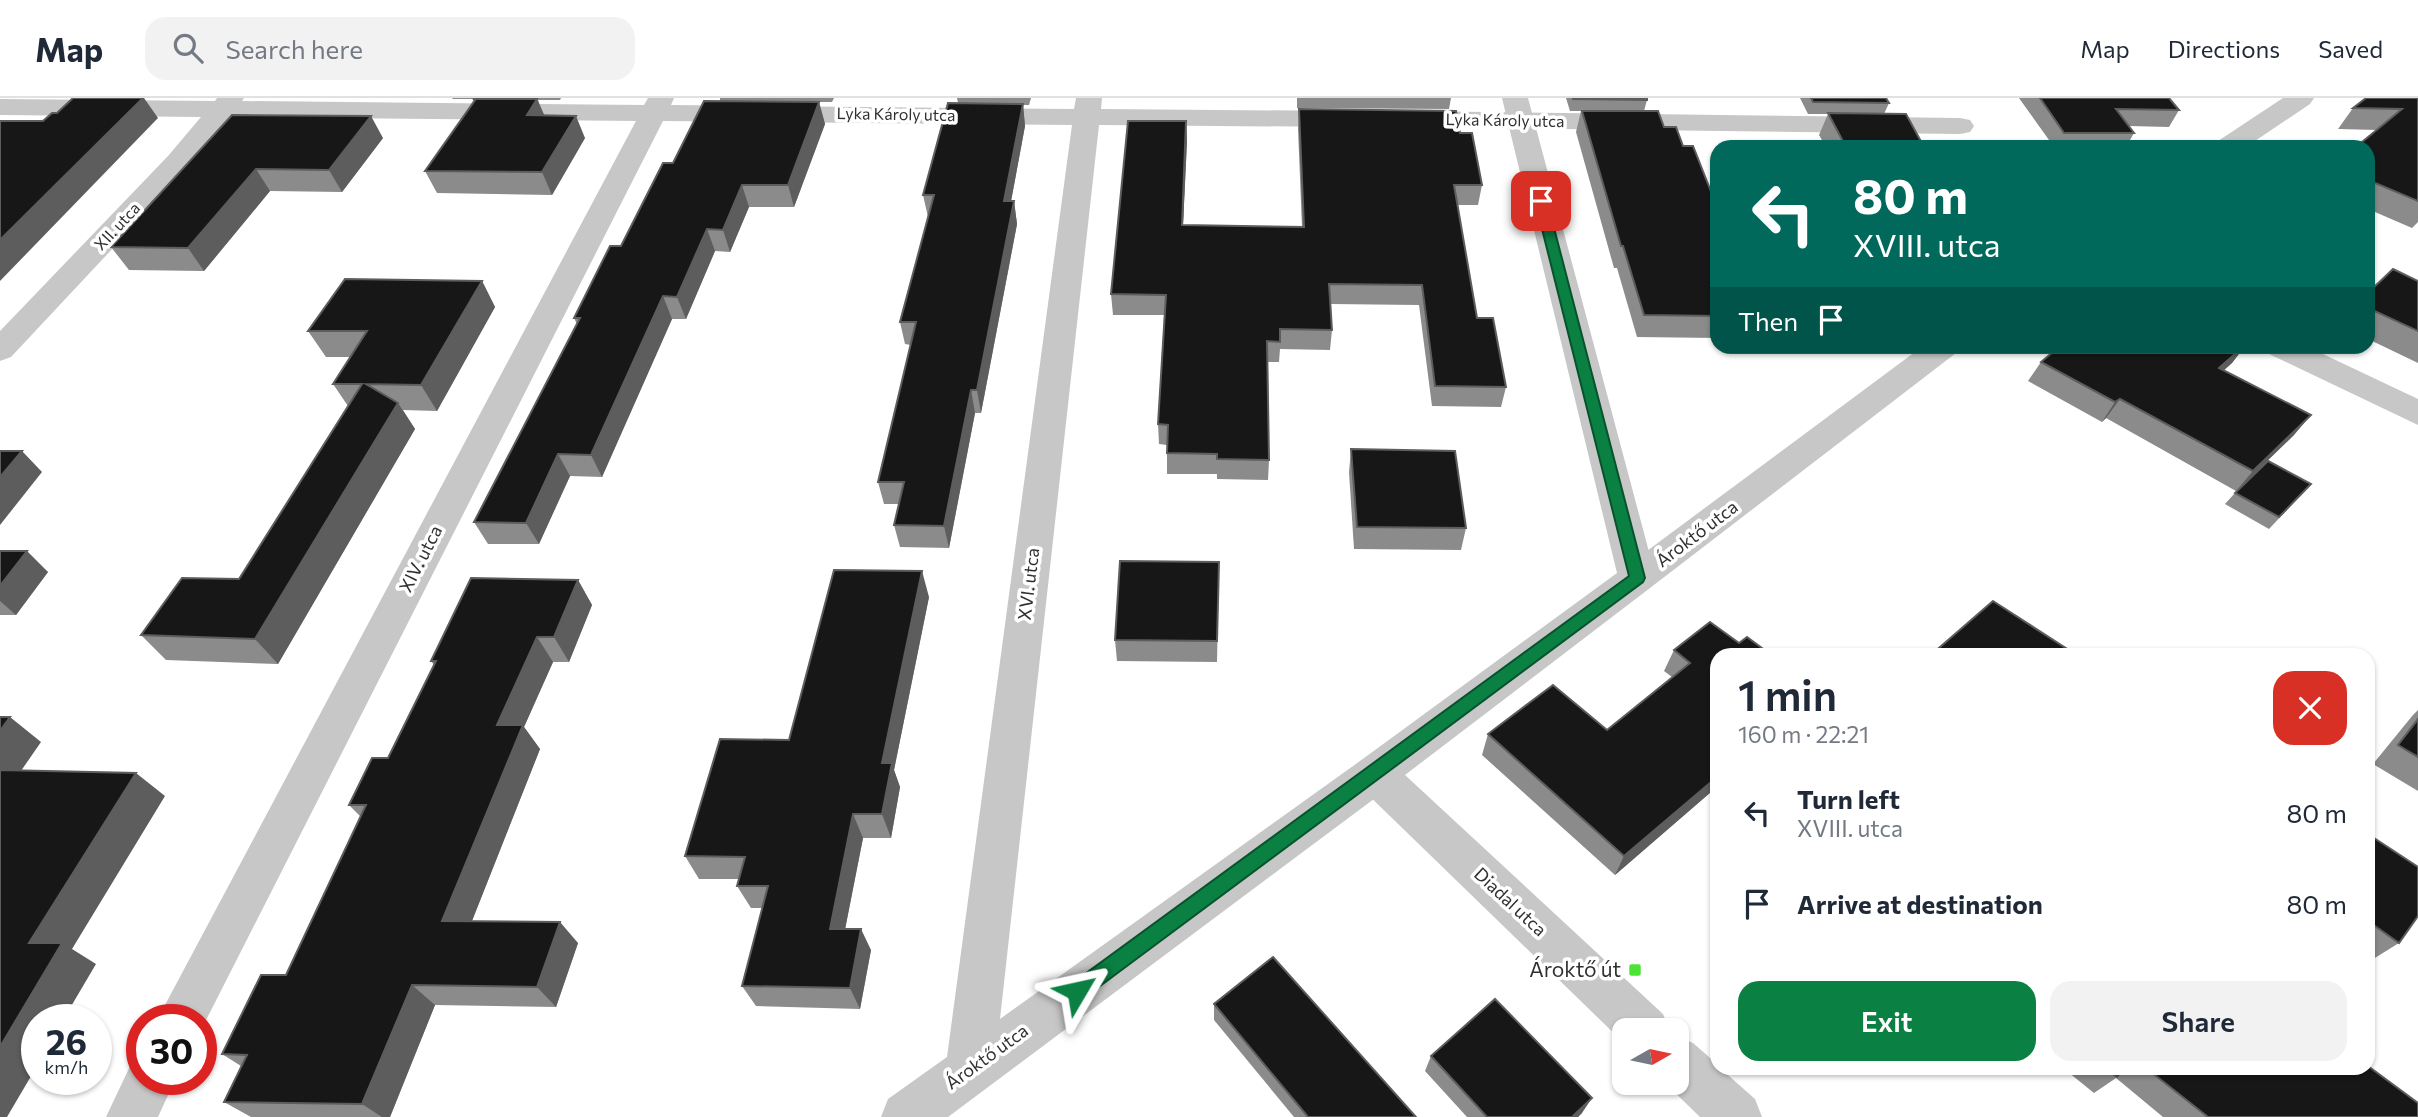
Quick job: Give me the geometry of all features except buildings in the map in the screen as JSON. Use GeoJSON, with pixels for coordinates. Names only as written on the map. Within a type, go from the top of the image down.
{"type":"FeatureCollection","features":[{"type":"Feature","properties":{"kind":"street"},"geometry":{"type":"LineString","coordinates":[[1942,98],[1967,137]]}},
{"type":"Feature","properties":{"kind":"street"},"geometry":{"type":"LineString","coordinates":[[2238,140],[2301,98]]}},
{"type":"Feature","properties":{"kind":"street","name":"Lyka Károly utca"},"geometry":{"type":"LineString","coordinates":[[0,107],[226,103],[1087,107],[1378,119],[1518,109],[1967,137]]}},
{"type":"Feature","properties":{"kind":"street","name":"XII. utca"},"geometry":{"type":"LineString","coordinates":[[0,350],[178,162],[226,103]]}},
{"type":"Feature","properties":{"kind":"street","name":"XIV. utca"},"geometry":{"type":"LineString","coordinates":[[189,1004],[657,105]]}},
{"type":"Feature","properties":{"kind":"street","name":"XVI. utca"},"geometry":{"type":"LineString","coordinates":[[970,1070],[1087,107]]}},
{"type":"Feature","properties":{"kind":"street"},"geometry":{"type":"LineString","coordinates":[[1518,109],[1637,578]]}},
{"type":"Feature","properties":{"kind":"street","name":"Ároktő utca"},"geometry":{"type":"LineString","coordinates":[[906,1117],[1375,774],[1934,354]]}},
{"type":"Feature","properties":{"kind":"street"},"geometry":{"type":"LineString","coordinates":[[2295,354],[2418,413]]}},
{"type":"Feature","properties":{"kind":"street","name":"Diadal utca"},"geometry":{"type":"LineString","coordinates":[[1375,774],[1632,1018]]}},
{"type":"Feature","properties":{"kind":"street"},"geometry":{"type":"LineString","coordinates":[[1689,1072],[1737,1117]]}},
{"type":"Feature","properties":{"kind":"street"},"geometry":{"type":"LineString","coordinates":[[131,1117],[142,1095]]}},
{"type":"Feature","properties":{"kind":"place","name":"Ároktő út"},"geometry":{"type":"Point","coordinates":[1635,970]}},
{"type":"Feature","properties":{"kind":"route"},"geometry":{"type":"LineString","coordinates":[[1077,991],[1637,578],[1541,201]]}}]}
